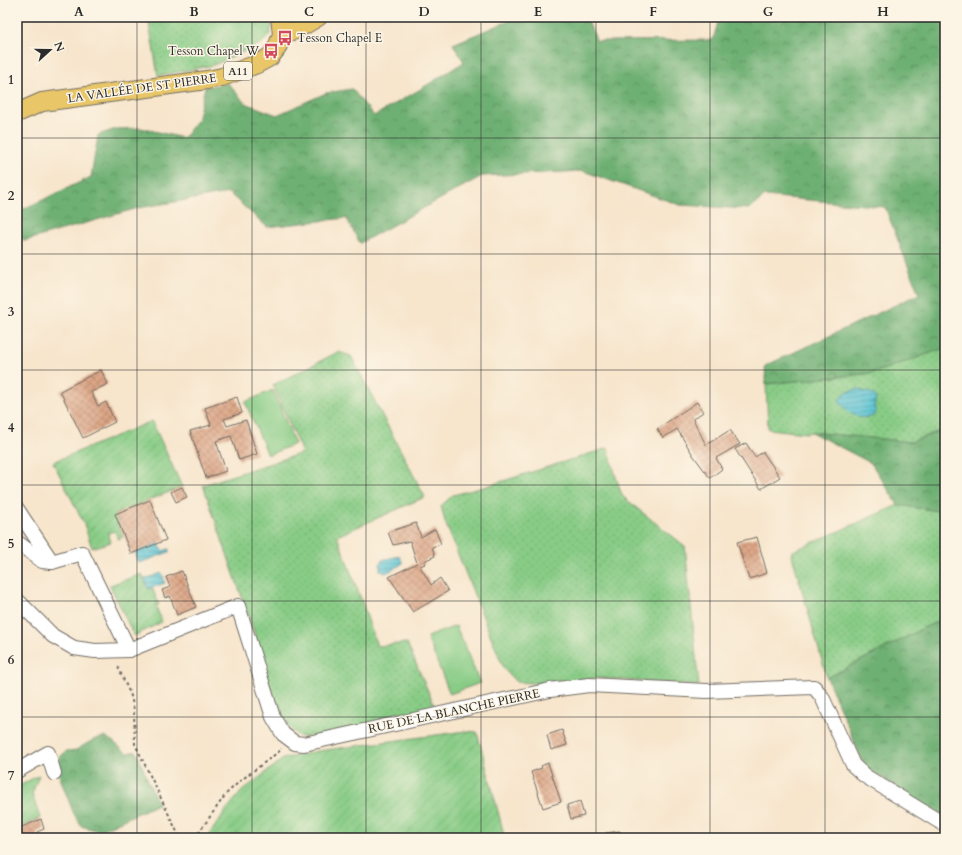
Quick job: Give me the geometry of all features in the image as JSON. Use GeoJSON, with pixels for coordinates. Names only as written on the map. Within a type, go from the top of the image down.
{"type":"FeatureCollection","features":[{"type":"Feature","properties":{"kind":"main road"},"geometry":{"type":"LineString","coordinates":[[281,25],[296,30],[318,17]]}},
{"type":"Feature","properties":{"kind":"main road","name":"LA VALLÉE DE ST PIERRE"},"geometry":{"type":"LineString","coordinates":[[17,113],[42,102],[222,77],[257,64],[270,57],[277,48],[281,25]]}},
{"type":"Feature","properties":{"kind":"street"},"geometry":{"type":"LineString","coordinates":[[17,509],[52,562]]}},
{"type":"Feature","properties":{"kind":"street"},"geometry":{"type":"LineString","coordinates":[[17,542],[42,561],[52,562],[82,553],[129,650]]}},
{"type":"Feature","properties":{"kind":"street","name":"RUE DE LA BLANCHE PIERRE"},"geometry":{"type":"LineString","coordinates":[[17,600],[53,636],[74,648],[95,651],[129,650],[238,606],[273,717],[284,734],[295,743],[299,744],[550,690],[589,685],[706,691],[814,688],[822,697],[854,765],[865,776],[945,825]]}},
{"type":"Feature","properties":{"kind":"street"},"geometry":{"type":"LineString","coordinates":[[17,771],[48,753],[54,773]]}},
{"type":"Feature","properties":{"kind":"path"},"geometry":{"type":"LineString","coordinates":[[118,667],[131,696],[134,710],[135,744],[180,838]]}},
{"type":"Feature","properties":{"kind":"path"},"geometry":{"type":"LineString","coordinates":[[195,838],[226,794],[240,781],[281,750],[282,744]]}},
{"type":"Feature","properties":{"kind":"green space"},"geometry":{"type":"Polygon","coordinates":[[[148,17],[270,17],[272,26],[269,36],[262,43],[214,65],[158,76],[148,17]]]}},
{"type":"Feature","properties":{"kind":"green space"},"geometry":{"type":"Polygon","coordinates":[[[518,17],[586,17],[597,41],[713,40],[719,18],[727,17],[945,17],[945,348],[873,373],[766,384],[765,366],[919,294],[885,207],[765,196],[749,209],[680,205],[583,171],[482,176],[360,243],[346,218],[267,227],[229,193],[138,208],[24,241],[17,229],[17,212],[91,177],[98,135],[116,129],[141,128],[183,138],[197,121],[205,87],[228,83],[245,103],[277,115],[326,93],[352,89],[374,116],[464,62],[453,44],[518,17]]]}},
{"type":"Feature","properties":{"kind":"green space"},"geometry":{"type":"Polygon","coordinates":[[[945,348],[945,429],[911,442],[768,429],[766,384],[873,373],[945,348]]]}},
{"type":"Feature","properties":{"kind":"green space"},"geometry":{"type":"Polygon","coordinates":[[[338,352],[351,356],[425,497],[337,536],[377,646],[407,643],[435,707],[319,736],[300,737],[284,723],[271,691],[254,632],[203,485],[302,453],[273,385],[338,352]]]}},
{"type":"Feature","properties":{"kind":"green space"},"geometry":{"type":"Polygon","coordinates":[[[273,390],[295,444],[268,455],[245,402],[273,390]]]}},
{"type":"Feature","properties":{"kind":"green space"},"geometry":{"type":"Polygon","coordinates":[[[152,421],[182,487],[115,514],[123,537],[118,539],[115,531],[108,533],[111,542],[92,548],[84,524],[53,462],[152,421]]]}},
{"type":"Feature","properties":{"kind":"green space"},"geometry":{"type":"Polygon","coordinates":[[[945,429],[945,512],[898,505],[871,463],[811,432],[911,442],[945,429]]]}},
{"type":"Feature","properties":{"kind":"green space"},"geometry":{"type":"Polygon","coordinates":[[[608,448],[622,495],[685,546],[699,686],[597,678],[548,684],[516,682],[504,669],[445,522],[441,506],[453,495],[484,487],[608,448]]]}},
{"type":"Feature","properties":{"kind":"green space"},"geometry":{"type":"Polygon","coordinates":[[[898,505],[945,512],[945,617],[827,678],[791,552],[898,505]]]}},
{"type":"Feature","properties":{"kind":"green space"},"geometry":{"type":"Polygon","coordinates":[[[142,574],[148,589],[152,587],[159,605],[156,606],[162,622],[134,636],[110,585],[142,574]]]}},
{"type":"Feature","properties":{"kind":"green space"},"geometry":{"type":"Polygon","coordinates":[[[945,617],[945,816],[918,801],[865,767],[827,678],[945,617]]]}},
{"type":"Feature","properties":{"kind":"green space"},"geometry":{"type":"Polygon","coordinates":[[[456,626],[480,683],[450,694],[427,637],[456,626]]]}},
{"type":"Feature","properties":{"kind":"green space"},"geometry":{"type":"Polygon","coordinates":[[[466,731],[477,732],[505,838],[207,838],[226,810],[242,791],[283,759],[317,751],[466,731]]]}},
{"type":"Feature","properties":{"kind":"green space"},"geometry":{"type":"Polygon","coordinates":[[[104,737],[114,742],[127,753],[136,751],[158,804],[99,831],[81,826],[73,812],[57,770],[59,758],[66,751],[76,750],[93,740],[104,737]]]}},
{"type":"Feature","properties":{"kind":"green space"},"geometry":{"type":"Polygon","coordinates":[[[39,775],[32,794],[40,818],[17,829],[17,787],[39,775]]]}},
{"type":"Feature","properties":{"kind":"water"},"geometry":{"type":"Polygon","coordinates":[[[857,389],[873,394],[876,398],[874,407],[876,411],[873,416],[858,417],[853,415],[839,400],[845,393],[857,389]]]}},
{"type":"Feature","properties":{"kind":"water"},"geometry":{"type":"Polygon","coordinates":[[[159,543],[162,551],[169,549],[169,552],[139,563],[135,552],[159,543]]]}},
{"type":"Feature","properties":{"kind":"water"},"geometry":{"type":"Polygon","coordinates":[[[399,556],[403,563],[385,573],[380,570],[382,560],[399,556]]]}},
{"type":"Feature","properties":{"kind":"water"},"geometry":{"type":"Polygon","coordinates":[[[162,573],[165,583],[148,589],[144,579],[162,573]]]}},
{"type":"Feature","properties":{"kind":"building"},"geometry":{"type":"Polygon","coordinates":[[[101,370],[108,384],[91,392],[98,406],[106,402],[115,422],[83,438],[60,391],[101,370]]]}},
{"type":"Feature","properties":{"kind":"building"},"geometry":{"type":"Polygon","coordinates":[[[237,397],[242,413],[224,419],[227,426],[246,420],[257,454],[239,460],[231,436],[216,441],[226,471],[206,478],[190,431],[211,425],[205,408],[237,397]]]}},
{"type":"Feature","properties":{"kind":"building"},"geometry":{"type":"Polygon","coordinates":[[[697,402],[703,412],[693,419],[706,445],[730,430],[740,444],[716,458],[722,469],[710,478],[693,455],[677,429],[663,438],[657,429],[697,402]]]}},
{"type":"Feature","properties":{"kind":"building"},"geometry":{"type":"Polygon","coordinates":[[[746,443],[755,457],[763,452],[780,477],[761,489],[735,449],[746,443]]]}},
{"type":"Feature","properties":{"kind":"building"},"geometry":{"type":"Polygon","coordinates":[[[182,487],[187,497],[176,502],[171,492],[182,487]]]}},
{"type":"Feature","properties":{"kind":"building"},"geometry":{"type":"Polygon","coordinates":[[[150,500],[166,540],[131,554],[115,514],[150,500]]]}},
{"type":"Feature","properties":{"kind":"building"},"geometry":{"type":"Polygon","coordinates":[[[416,523],[421,537],[435,529],[441,544],[432,547],[435,556],[424,561],[425,564],[420,566],[431,585],[440,578],[448,591],[413,612],[389,577],[417,563],[410,541],[393,545],[388,532],[416,523]]]}},
{"type":"Feature","properties":{"kind":"building"},"geometry":{"type":"Polygon","coordinates":[[[757,537],[767,573],[749,579],[737,542],[757,537]]]}},
{"type":"Feature","properties":{"kind":"building"},"geometry":{"type":"Polygon","coordinates":[[[182,571],[196,607],[177,615],[170,596],[165,598],[162,590],[170,587],[166,577],[182,571]]]}},
{"type":"Feature","properties":{"kind":"building"},"geometry":{"type":"Polygon","coordinates":[[[562,730],[567,745],[551,750],[547,735],[562,730]]]}},
{"type":"Feature","properties":{"kind":"building"},"geometry":{"type":"Polygon","coordinates":[[[548,763],[561,802],[543,808],[531,772],[542,768],[541,766],[548,763]]]}},
{"type":"Feature","properties":{"kind":"building"},"geometry":{"type":"Polygon","coordinates":[[[580,801],[584,816],[571,819],[567,805],[580,801]]]}},
{"type":"Feature","properties":{"kind":"building"},"geometry":{"type":"Polygon","coordinates":[[[41,819],[44,829],[37,832],[38,838],[17,838],[17,829],[41,819]]]}},
{"type":"Feature","properties":{"kind":"building"},"geometry":{"type":"Polygon","coordinates":[[[620,831],[620,838],[607,838],[606,833],[620,831]]]}},
{"type":"Feature","properties":{"kind":"place","name":"Tesson Chapel E"},"geometry":{"type":"Point","coordinates":[285,38]}},
{"type":"Feature","properties":{"kind":"place","name":"Tesson Chapel W"},"geometry":{"type":"Point","coordinates":[271,51]}}]}
